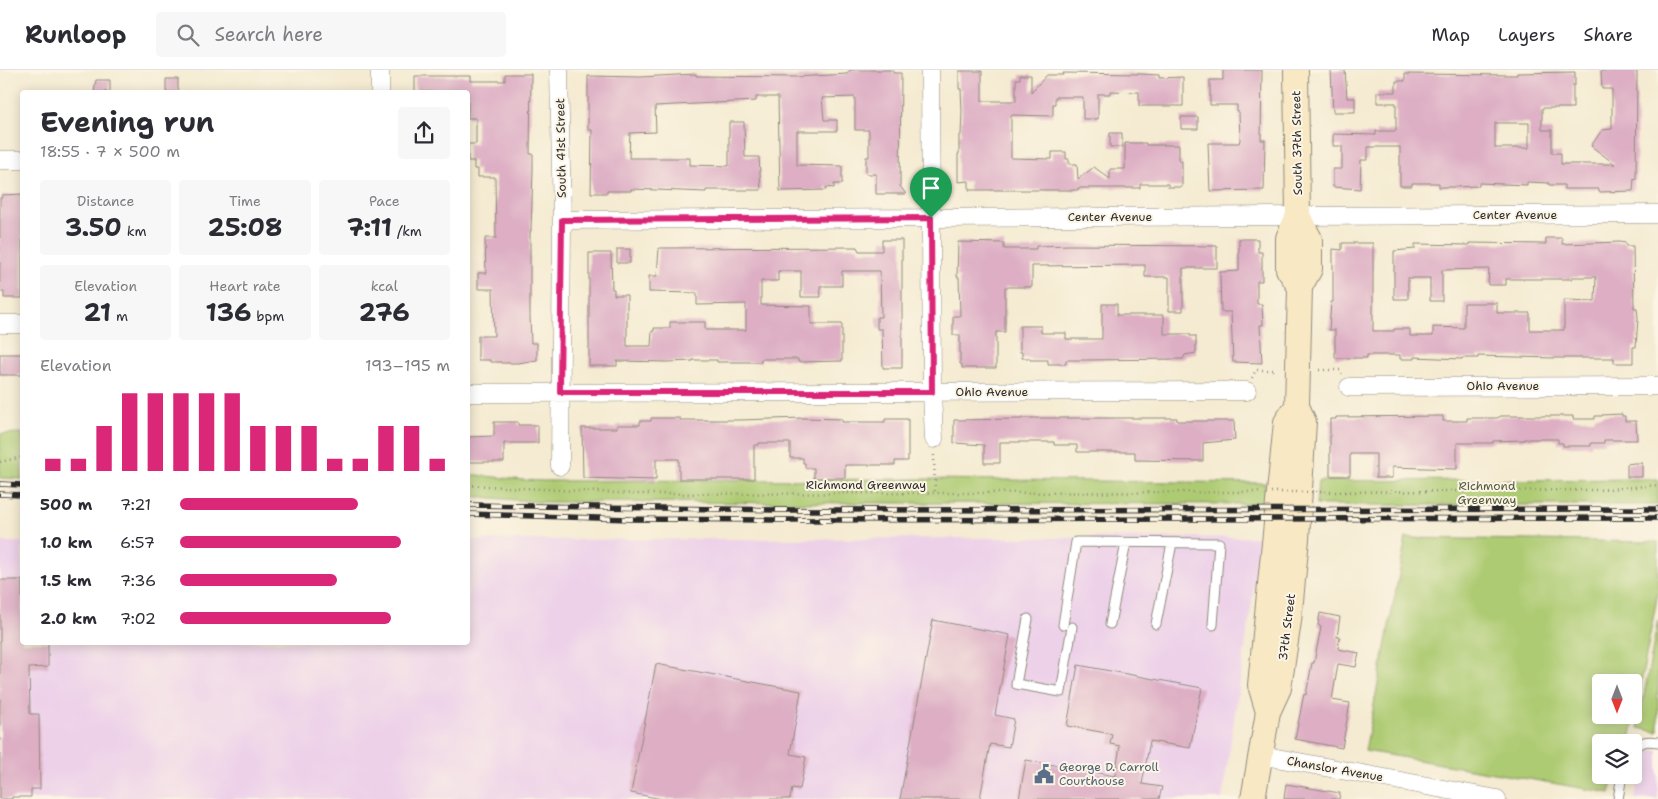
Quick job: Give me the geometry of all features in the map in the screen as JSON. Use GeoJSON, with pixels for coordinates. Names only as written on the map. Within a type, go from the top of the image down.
{"type":"FeatureCollection","features":[{"type":"Feature","properties":{"kind":"street"},"geometry":{"type":"LineString","coordinates":[[380,70],[380,90]]}},
{"type":"Feature","properties":{"kind":"street","name":"South 41st Street"},"geometry":{"type":"LineString","coordinates":[[559,70],[562,220],[560,466]]}},
{"type":"Feature","properties":{"kind":"street"},"geometry":{"type":"LineString","coordinates":[[930,70],[934,439]]}},
{"type":"Feature","properties":{"kind":"street","name":"South 37th Street"},"geometry":{"type":"LineString","coordinates":[[1286,539],[1304,422],[1297,406],[1300,287],[1310,269],[1310,239],[1298,216],[1296,70]]}},
{"type":"Feature","properties":{"kind":"street"},"geometry":{"type":"LineString","coordinates":[[0,160],[20,160]]}},
{"type":"Feature","properties":{"kind":"street","name":"Center Avenue"},"geometry":{"type":"LineString","coordinates":[[562,220],[1658,214]]}},
{"type":"Feature","properties":{"kind":"street"},"geometry":{"type":"LineString","coordinates":[[0,324],[20,324]]}},
{"type":"Feature","properties":{"kind":"street","name":"Ohio Avenue"},"geometry":{"type":"LineString","coordinates":[[1349,386],[1658,386]]}},
{"type":"Feature","properties":{"kind":"street","name":"Ohio Avenue"},"geometry":{"type":"LineString","coordinates":[[470,393],[1247,391]]}},
{"type":"Feature","properties":{"kind":"street","name":"37th Street"},"geometry":{"type":"LineString","coordinates":[[1253,799],[1268,712],[1279,688],[1289,621],[1286,539]]}},
{"type":"Feature","properties":{"kind":"street","name":"Chanslor Avenue"},"geometry":{"type":"LineString","coordinates":[[1261,756],[1497,799]]}},
{"type":"Feature","properties":{"kind":"lane"},"geometry":{"type":"LineString","coordinates":[[1028,619],[1016,684],[1061,692],[1076,542],[1219,543],[1213,625]]}},
{"type":"Feature","properties":{"kind":"lane"},"geometry":{"type":"LineString","coordinates":[[1110,624],[1126,542]]}},
{"type":"Feature","properties":{"kind":"lane"},"geometry":{"type":"LineString","coordinates":[[1156,624],[1172,543]]}},
{"type":"Feature","properties":{"kind":"lane"},"geometry":{"type":"LineString","coordinates":[[1642,742],[1648,740],[1658,742]]}},
{"type":"Feature","properties":{"kind":"lane"},"geometry":{"type":"LineString","coordinates":[[1618,799],[1620,784]]}},
{"type":"Feature","properties":{"kind":"path"},"geometry":{"type":"LineString","coordinates":[[1247,391],[1256,370],[1276,370]]}},
{"type":"Feature","properties":{"kind":"path"},"geometry":{"type":"LineString","coordinates":[[1319,370],[1340,370],[1349,386]]}},
{"type":"Feature","properties":{"kind":"path"},"geometry":{"type":"LineString","coordinates":[[934,439],[934,494]]}},
{"type":"Feature","properties":{"kind":"path"},"geometry":{"type":"LineString","coordinates":[[0,462],[20,457]]}},
{"type":"Feature","properties":{"kind":"path","name":"Richmond Greenway"},"geometry":{"type":"LineString","coordinates":[[470,485],[634,494],[934,494],[1597,490],[1658,485]]}},
{"type":"Feature","properties":{"kind":"shaded area"},"geometry":{"type":"Polygon","coordinates":[[[1262,537],[1222,799],[0,799],[0,542],[20,542],[20,645],[470,645],[470,540],[1262,537]]]}},
{"type":"Feature","properties":{"kind":"shaded area"},"geometry":{"type":"Polygon","coordinates":[[[1643,748],[1658,751],[1658,799],[1635,799],[1637,784],[1642,784],[1643,748]]]}},
{"type":"Feature","properties":{"kind":"green space"},"geometry":{"type":"Polygon","coordinates":[[[20,433],[20,479],[0,478],[0,434],[20,433]]]}},
{"type":"Feature","properties":{"kind":"green space"},"geometry":{"type":"Polygon","coordinates":[[[470,474],[543,481],[925,479],[1265,483],[1265,504],[539,502],[470,496],[470,474]]]}},
{"type":"Feature","properties":{"kind":"green space","name":"Richmond Greenway"},"geometry":{"type":"Polygon","coordinates":[[[1658,479],[1658,505],[1316,505],[1318,481],[1658,479]]]}},
{"type":"Feature","properties":{"kind":"green space"},"geometry":{"type":"Polygon","coordinates":[[[1406,538],[1658,542],[1658,592],[1642,677],[1642,674],[1592,674],[1592,724],[1633,724],[1631,734],[1592,734],[1592,784],[1612,784],[1610,793],[1365,751],[1406,538]]]}},
{"type":"Feature","properties":{"kind":"green space"},"geometry":{"type":"Polygon","coordinates":[[[1658,619],[1658,732],[1638,728],[1639,724],[1642,724],[1642,706],[1658,619]]]}},
{"type":"Feature","properties":{"kind":"building"},"geometry":{"type":"Polygon","coordinates":[[[850,70],[893,70],[893,73],[901,73],[900,186],[906,194],[876,194],[876,174],[866,174],[866,157],[869,157],[869,130],[855,130],[855,97],[822,98],[824,120],[837,120],[837,131],[797,131],[797,165],[842,166],[842,184],[834,184],[834,188],[826,187],[826,190],[780,191],[778,97],[756,97],[756,101],[655,106],[656,132],[630,133],[629,158],[690,158],[690,165],[729,166],[729,122],[744,122],[745,157],[759,157],[761,190],[706,190],[706,192],[631,189],[631,191],[591,193],[592,130],[588,130],[588,76],[640,77],[696,74],[696,76],[796,77],[847,74],[850,70]]]}},
{"type":"Feature","properties":{"kind":"building"},"geometry":{"type":"Polygon","coordinates":[[[1223,70],[1262,70],[1261,140],[1265,140],[1264,190],[1210,191],[1208,143],[1239,143],[1240,140],[1237,105],[1210,105],[1210,80],[1223,80],[1223,70]]]}},
{"type":"Feature","properties":{"kind":"building"},"geometry":{"type":"Polygon","coordinates":[[[1331,70],[1345,70],[1347,98],[1355,98],[1355,112],[1333,112],[1331,70]]]}},
{"type":"Feature","properties":{"kind":"building"},"geometry":{"type":"Polygon","coordinates":[[[1632,70],[1637,72],[1636,180],[1634,178],[1633,191],[1599,192],[1599,189],[1564,189],[1564,185],[1527,182],[1527,185],[1479,183],[1479,186],[1439,187],[1439,183],[1412,183],[1412,186],[1400,186],[1400,147],[1368,147],[1367,160],[1361,160],[1360,189],[1333,187],[1333,169],[1342,169],[1342,146],[1333,146],[1333,134],[1376,135],[1376,131],[1396,131],[1396,103],[1377,103],[1377,92],[1396,92],[1396,81],[1405,81],[1405,74],[1517,75],[1517,73],[1575,72],[1573,108],[1542,108],[1542,130],[1552,130],[1552,153],[1561,153],[1561,164],[1615,164],[1591,146],[1602,130],[1612,129],[1612,89],[1602,89],[1601,71],[1632,70]],[[1495,123],[1495,148],[1529,148],[1529,123],[1495,123]]]}},
{"type":"Feature","properties":{"kind":"building"},"geometry":{"type":"Polygon","coordinates":[[[959,71],[982,71],[982,101],[1016,101],[1016,79],[1020,79],[1020,75],[1031,75],[1031,92],[1047,75],[1063,75],[1063,73],[1141,74],[1159,75],[1159,78],[1183,77],[1183,106],[1139,106],[1139,92],[1110,91],[1110,94],[1098,94],[1098,119],[1083,119],[1083,97],[1055,97],[1053,116],[1011,115],[1011,158],[1052,159],[1052,152],[1066,152],[1066,159],[1069,159],[1069,164],[1077,164],[1078,179],[1094,167],[1110,179],[1110,169],[1125,169],[1125,143],[1179,145],[1179,161],[1182,161],[1182,187],[1168,187],[1168,184],[1140,184],[1140,188],[969,190],[969,181],[958,182],[959,135],[961,135],[962,112],[959,71]]]}},
{"type":"Feature","properties":{"kind":"building"},"geometry":{"type":"Polygon","coordinates":[[[505,74],[531,74],[530,154],[533,154],[533,170],[530,233],[530,316],[531,343],[537,343],[537,360],[518,363],[478,360],[478,336],[494,336],[493,289],[478,289],[478,273],[486,273],[485,238],[496,238],[495,177],[478,177],[478,169],[474,169],[474,161],[470,161],[470,144],[476,144],[476,118],[470,118],[470,90],[415,90],[415,76],[471,76],[471,81],[505,81],[505,74]]]}},
{"type":"Feature","properties":{"kind":"building"},"geometry":{"type":"Polygon","coordinates":[[[166,79],[178,79],[178,90],[166,90],[166,79]]]}},
{"type":"Feature","properties":{"kind":"building"},"geometry":{"type":"Polygon","coordinates":[[[96,80],[110,80],[110,90],[94,90],[96,80]]]}},
{"type":"Feature","properties":{"kind":"building"},"geometry":{"type":"Polygon","coordinates":[[[1181,117],[1198,117],[1198,129],[1181,129],[1181,117]]]}},
{"type":"Feature","properties":{"kind":"building"},"geometry":{"type":"Polygon","coordinates":[[[1110,133],[1122,133],[1122,147],[1110,147],[1110,133]]]}},
{"type":"Feature","properties":{"kind":"building"},"geometry":{"type":"Polygon","coordinates":[[[20,194],[20,298],[4,298],[4,292],[0,292],[0,198],[2,198],[2,195],[20,194]]]}},
{"type":"Feature","properties":{"kind":"building"},"geometry":{"type":"Polygon","coordinates":[[[1546,238],[1562,238],[1562,244],[1620,242],[1626,243],[1626,246],[1633,246],[1634,308],[1637,308],[1638,318],[1636,347],[1633,347],[1633,363],[1614,363],[1614,358],[1478,356],[1478,358],[1462,359],[1414,357],[1414,359],[1400,359],[1400,355],[1367,355],[1367,358],[1335,358],[1335,330],[1329,330],[1331,302],[1333,302],[1333,249],[1342,250],[1342,243],[1373,243],[1373,331],[1410,329],[1410,336],[1433,336],[1433,327],[1464,328],[1464,303],[1497,303],[1497,313],[1530,313],[1530,330],[1564,330],[1564,300],[1595,301],[1596,277],[1506,279],[1506,285],[1488,285],[1489,269],[1442,270],[1442,301],[1430,301],[1430,278],[1408,278],[1408,299],[1394,299],[1394,251],[1415,249],[1415,244],[1546,244],[1546,238]]]}},
{"type":"Feature","properties":{"kind":"building"},"geometry":{"type":"Polygon","coordinates":[[[1239,239],[1258,239],[1258,252],[1262,252],[1262,281],[1257,281],[1257,304],[1262,304],[1263,325],[1260,325],[1262,363],[1233,362],[1231,312],[1221,312],[1220,272],[1239,271],[1239,239]]]}},
{"type":"Feature","properties":{"kind":"building"},"geometry":{"type":"Polygon","coordinates":[[[882,240],[902,240],[902,368],[883,368],[882,329],[877,329],[877,317],[881,317],[880,271],[842,271],[842,286],[820,286],[821,297],[801,297],[801,271],[778,271],[778,281],[761,281],[761,305],[811,306],[811,324],[842,324],[842,361],[798,362],[798,359],[761,359],[761,362],[717,362],[717,360],[668,362],[617,361],[617,366],[589,366],[589,253],[611,253],[612,289],[614,289],[614,295],[627,295],[627,346],[651,346],[654,328],[670,328],[670,322],[705,322],[705,330],[746,330],[746,304],[697,305],[697,293],[649,292],[649,276],[657,276],[659,248],[857,247],[859,251],[882,251],[882,240]]]}},
{"type":"Feature","properties":{"kind":"building"},"geometry":{"type":"Polygon","coordinates":[[[958,242],[1004,243],[1004,249],[1036,249],[1036,246],[1069,245],[1217,246],[1217,268],[1183,268],[1183,311],[1169,311],[1169,277],[1145,277],[1145,265],[1032,266],[1032,287],[1005,287],[1005,332],[996,332],[996,368],[962,368],[962,364],[960,364],[960,335],[953,335],[953,316],[960,316],[959,277],[957,277],[958,242]]]}},
{"type":"Feature","properties":{"kind":"building"},"geometry":{"type":"Polygon","coordinates":[[[617,249],[630,249],[630,263],[617,263],[617,249]]]}},
{"type":"Feature","properties":{"kind":"building"},"geometry":{"type":"Polygon","coordinates":[[[1102,304],[1117,304],[1117,315],[1164,315],[1164,334],[1190,334],[1190,336],[1196,336],[1196,353],[1185,355],[1183,359],[1066,360],[1066,364],[1048,364],[1048,360],[1022,358],[1022,352],[1020,352],[1020,326],[1041,326],[1041,333],[1066,333],[1066,339],[1102,339],[1102,304]]]}},
{"type":"Feature","properties":{"kind":"building"},"geometry":{"type":"Polygon","coordinates":[[[0,354],[20,354],[20,375],[0,375],[0,354]]]}},
{"type":"Feature","properties":{"kind":"building"},"geometry":{"type":"Polygon","coordinates":[[[1622,414],[1622,416],[1625,416],[1625,421],[1636,421],[1637,440],[1604,440],[1604,443],[1591,443],[1591,446],[1563,446],[1563,443],[1558,443],[1558,439],[1457,443],[1457,469],[1392,467],[1392,478],[1376,478],[1376,454],[1350,454],[1350,476],[1330,476],[1330,419],[1336,419],[1336,417],[1443,416],[1443,421],[1467,421],[1467,418],[1497,418],[1501,416],[1573,416],[1573,419],[1595,419],[1595,416],[1622,414]]]}},
{"type":"Feature","properties":{"kind":"building"},"geometry":{"type":"Polygon","coordinates":[[[651,418],[739,420],[804,418],[842,419],[842,422],[885,422],[885,419],[908,419],[908,461],[895,461],[895,465],[845,465],[845,478],[814,478],[814,468],[805,468],[803,458],[790,458],[790,443],[759,443],[759,445],[754,445],[754,479],[679,479],[679,459],[656,459],[656,480],[583,478],[582,428],[617,428],[617,425],[640,425],[640,421],[651,421],[651,418]]]}},
{"type":"Feature","properties":{"kind":"building"},"geometry":{"type":"Polygon","coordinates":[[[1177,418],[1177,421],[1234,421],[1235,440],[1203,443],[1203,461],[1135,460],[1135,452],[1077,452],[1077,445],[1054,445],[1054,442],[1000,442],[1000,463],[984,463],[984,445],[954,443],[954,420],[1177,418]]]}},
{"type":"Feature","properties":{"kind":"building"},"geometry":{"type":"Polygon","coordinates":[[[494,422],[518,422],[518,425],[538,425],[538,443],[504,443],[504,462],[470,462],[470,437],[494,436],[494,422]]]}},
{"type":"Feature","properties":{"kind":"building"},"geometry":{"type":"Polygon","coordinates":[[[1642,463],[1642,477],[1627,477],[1627,464],[1642,463]]]}},
{"type":"Feature","properties":{"kind":"building"},"geometry":{"type":"Polygon","coordinates":[[[0,580],[20,580],[20,645],[48,645],[48,667],[29,668],[30,714],[39,714],[40,789],[31,789],[31,797],[0,799],[0,580]]]}},
{"type":"Feature","properties":{"kind":"building"},"geometry":{"type":"Polygon","coordinates":[[[1320,613],[1340,617],[1337,637],[1340,637],[1338,649],[1359,653],[1356,667],[1338,664],[1332,700],[1350,703],[1342,748],[1295,739],[1304,694],[1306,695],[1312,663],[1314,663],[1321,627],[1318,625],[1320,613]]]}},
{"type":"Feature","properties":{"kind":"building"},"geometry":{"type":"Polygon","coordinates":[[[933,620],[1010,635],[995,715],[1014,719],[1009,747],[990,744],[980,799],[900,799],[933,620]]]}},
{"type":"Feature","properties":{"kind":"building"},"geometry":{"type":"Polygon","coordinates":[[[656,664],[801,691],[790,754],[806,757],[800,789],[792,788],[790,799],[662,799],[631,793],[656,664]]]}},
{"type":"Feature","properties":{"kind":"building"},"geometry":{"type":"Polygon","coordinates":[[[1078,665],[1202,688],[1190,748],[1150,741],[1142,784],[1162,787],[1159,799],[1019,799],[1026,760],[1115,776],[1120,746],[1110,744],[1112,734],[1067,726],[1078,665]]]}},
{"type":"Feature","properties":{"kind":"building"},"geometry":{"type":"Polygon","coordinates":[[[1286,784],[1340,793],[1339,799],[1284,799],[1286,784]]]}},
{"type":"Feature","properties":{"kind":"railway"},"geometry":{"type":"LineString","coordinates":[[0,484],[20,485]]}},
{"type":"Feature","properties":{"kind":"railway"},"geometry":{"type":"LineString","coordinates":[[0,494],[20,495]]}},
{"type":"Feature","properties":{"kind":"railway"},"geometry":{"type":"LineString","coordinates":[[470,505],[778,510],[1658,509]]}},
{"type":"Feature","properties":{"kind":"railway"},"geometry":{"type":"LineString","coordinates":[[470,514],[630,519],[778,520],[1658,518]]}},
{"type":"Feature","properties":{"kind":"place","name":"George D. Carroll Courthouse"},"geometry":{"type":"Point","coordinates":[1044,774]}},
{"type":"Feature","properties":{"kind":"route"},"geometry":{"type":"LineString","coordinates":[[931,218],[932,392],[560,392],[562,220],[931,218]]}}]}
